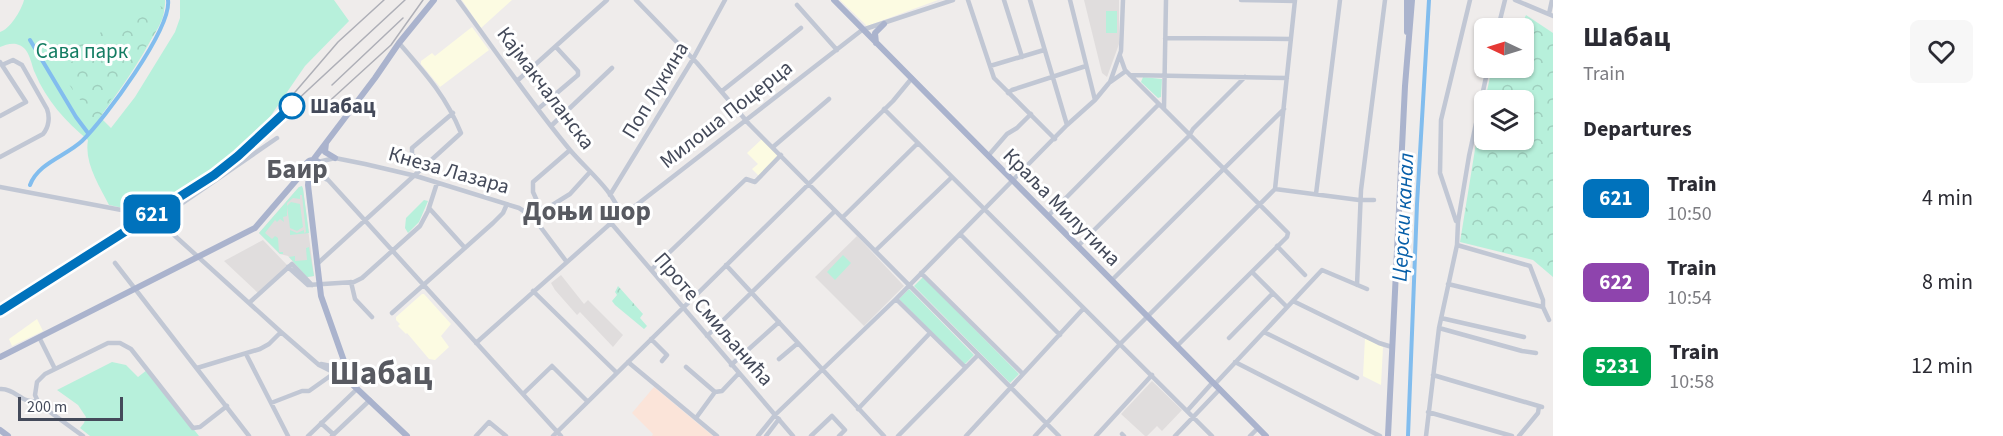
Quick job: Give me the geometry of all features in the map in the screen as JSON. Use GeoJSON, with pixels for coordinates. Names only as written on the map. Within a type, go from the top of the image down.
{"type":"FeatureCollection","features":[{"type":"Feature","properties":{"kind":"main road"},"geometry":{"type":"LineString","coordinates":[[338,370],[339,350],[316,285],[317,264],[308,187],[325,144],[399,43],[434,0]]}},
{"type":"Feature","properties":{"kind":"main road","name":"Краља Милутина"},"geometry":{"type":"LineString","coordinates":[[834,0],[1266,436]]}},
{"type":"Feature","properties":{"kind":"main road"},"geometry":{"type":"LineString","coordinates":[[1408,49],[1410,0]]}},
{"type":"Feature","properties":{"kind":"main road"},"geometry":{"type":"LineString","coordinates":[[1384,435],[1392,347],[1410,0]]}},
{"type":"Feature","properties":{"kind":"main road"},"geometry":{"type":"LineString","coordinates":[[876,43],[875,33],[884,24]]}},
{"type":"Feature","properties":{"kind":"main road"},"geometry":{"type":"LineString","coordinates":[[325,144],[325,151],[335,158]]}},
{"type":"Feature","properties":{"kind":"main road"},"geometry":{"type":"LineString","coordinates":[[0,357],[255,228],[295,182],[314,169]]}},
{"type":"Feature","properties":{"kind":"main road"},"geometry":{"type":"LineString","coordinates":[[295,182],[303,181],[308,187]]}},
{"type":"Feature","properties":{"kind":"main road"},"geometry":{"type":"LineString","coordinates":[[338,370],[344,377],[340,378],[355,387]]}},
{"type":"Feature","properties":{"kind":"main road"},"geometry":{"type":"LineString","coordinates":[[338,370],[407,436]]}},
{"type":"Feature","properties":{"kind":"main road"},"geometry":{"type":"LineString","coordinates":[[0,430],[9,436]]}},
{"type":"Feature","properties":{"kind":"street","name":"Кајмакчаланска"},"geometry":{"type":"LineString","coordinates":[[458,0],[551,126],[610,195],[620,215]]}},
{"type":"Feature","properties":{"kind":"street"},"geometry":{"type":"LineString","coordinates":[[517,81],[607,0]]}},
{"type":"Feature","properties":{"kind":"street"},"geometry":{"type":"LineString","coordinates":[[636,0],[808,184],[1059,436]]}},
{"type":"Feature","properties":{"kind":"street","name":"Поп Лукина"},"geometry":{"type":"LineString","coordinates":[[610,195],[693,59],[725,0]]}},
{"type":"Feature","properties":{"kind":"street"},"geometry":{"type":"LineString","coordinates":[[862,30],[953,0]]}},
{"type":"Feature","properties":{"kind":"street"},"geometry":{"type":"LineString","coordinates":[[968,0],[994,78],[1055,139]]}},
{"type":"Feature","properties":{"kind":"street"},"geometry":{"type":"LineString","coordinates":[[1004,0],[1022,57]]}},
{"type":"Feature","properties":{"kind":"street"},"geometry":{"type":"LineString","coordinates":[[1030,0],[1067,125]]}},
{"type":"Feature","properties":{"kind":"street"},"geometry":{"type":"LineString","coordinates":[[1070,0],[1095,100]]}},
{"type":"Feature","properties":{"kind":"street"},"geometry":{"type":"LineString","coordinates":[[1109,83],[1120,56],[1123,0]]}},
{"type":"Feature","properties":{"kind":"street"},"geometry":{"type":"LineString","coordinates":[[1164,109],[1166,0]]}},
{"type":"Feature","properties":{"kind":"street"},"geometry":{"type":"LineString","coordinates":[[1035,436],[1148,316],[1275,189],[1295,1],[1240,0]]}},
{"type":"Feature","properties":{"kind":"street"},"geometry":{"type":"LineString","coordinates":[[1316,194],[1340,0]]}},
{"type":"Feature","properties":{"kind":"street"},"geometry":{"type":"LineString","coordinates":[[1357,285],[1361,200],[1385,0]]}},
{"type":"Feature","properties":{"kind":"street"},"geometry":{"type":"LineString","coordinates":[[1458,222],[1451,209],[1440,173],[1441,120],[1470,0]]}},
{"type":"Feature","properties":{"kind":"street"},"geometry":{"type":"LineString","coordinates":[[1500,18],[1505,0]]}},
{"type":"Feature","properties":{"kind":"street"},"geometry":{"type":"LineString","coordinates":[[1515,0],[1551,15],[1552,0]]}},
{"type":"Feature","properties":{"kind":"street"},"geometry":{"type":"LineString","coordinates":[[796,5],[837,50]]}},
{"type":"Feature","properties":{"kind":"street"},"geometry":{"type":"LineString","coordinates":[[722,91],[801,28]]}},
{"type":"Feature","properties":{"kind":"street","name":"Милоша Поцерца"},"geometry":{"type":"LineString","coordinates":[[476,343],[620,215],[630,210],[862,30]]}},
{"type":"Feature","properties":{"kind":"street"},"geometry":{"type":"LineString","coordinates":[[1165,38],[1291,39]]}},
{"type":"Feature","properties":{"kind":"street"},"geometry":{"type":"LineString","coordinates":[[317,264],[412,175],[461,133],[453,113],[439,90],[399,43]]}},
{"type":"Feature","properties":{"kind":"street"},"geometry":{"type":"LineString","coordinates":[[538,109],[578,75],[578,71],[555,46]]}},
{"type":"Feature","properties":{"kind":"street"},"geometry":{"type":"LineString","coordinates":[[990,66],[1044,50]]}},
{"type":"Feature","properties":{"kind":"street"},"geometry":{"type":"LineString","coordinates":[[1120,56],[1126,71],[1288,233],[1287,237],[1177,346]]}},
{"type":"Feature","properties":{"kind":"street"},"geometry":{"type":"LineString","coordinates":[[0,116],[26,102],[1,64],[13,60],[22,64],[49,116],[47,128],[43,134],[0,156]]}},
{"type":"Feature","properties":{"kind":"street"},"geometry":{"type":"LineString","coordinates":[[1008,93],[1086,66]]}},
{"type":"Feature","properties":{"kind":"street"},"geometry":{"type":"LineString","coordinates":[[551,126],[612,68]]}},
{"type":"Feature","properties":{"kind":"street"},"geometry":{"type":"LineString","coordinates":[[758,436],[1067,125],[1095,100],[1109,83],[1126,71]]}},
{"type":"Feature","properties":{"kind":"street"},"geometry":{"type":"LineString","coordinates":[[1130,75],[1287,78]]}},
{"type":"Feature","properties":{"kind":"street"},"geometry":{"type":"LineString","coordinates":[[1078,246],[1245,77]]}},
{"type":"Feature","properties":{"kind":"street"},"geometry":{"type":"LineString","coordinates":[[335,158],[314,169],[331,181],[366,219],[557,435],[587,401],[884,109],[912,78]]}},
{"type":"Feature","properties":{"kind":"street"},"geometry":{"type":"LineString","coordinates":[[1426,436],[1439,328],[1456,245],[1469,156],[1486,78]]}},
{"type":"Feature","properties":{"kind":"street"},"geometry":{"type":"LineString","coordinates":[[773,147],[830,99]]}},
{"type":"Feature","properties":{"kind":"street"},"geometry":{"type":"LineString","coordinates":[[1048,216],[1159,104]]}},
{"type":"Feature","properties":{"kind":"street"},"geometry":{"type":"LineString","coordinates":[[884,109],[1212,436]]}},
{"type":"Feature","properties":{"kind":"street"},"geometry":{"type":"LineString","coordinates":[[1112,280],[1284,109]]}},
{"type":"Feature","properties":{"kind":"street"},"geometry":{"type":"LineString","coordinates":[[423,166],[411,150],[453,113]]}},
{"type":"Feature","properties":{"kind":"street"},"geometry":{"type":"LineString","coordinates":[[988,156],[1031,114]]}},
{"type":"Feature","properties":{"kind":"street"},"geometry":{"type":"LineString","coordinates":[[158,220],[277,138]]}},
{"type":"Feature","properties":{"kind":"street"},"geometry":{"type":"LineString","coordinates":[[842,218],[918,143]]}},
{"type":"Feature","properties":{"kind":"street"},"geometry":{"type":"LineString","coordinates":[[542,212],[532,192],[533,182],[570,150]]}},
{"type":"Feature","properties":{"kind":"street"},"geometry":{"type":"LineString","coordinates":[[651,270],[746,179],[755,182],[781,155]]}},
{"type":"Feature","properties":{"kind":"street","name":"Кнеза Лазара"},"geometry":{"type":"LineString","coordinates":[[335,158],[412,175],[519,208],[533,217],[566,261]]}},
{"type":"Feature","properties":{"kind":"street"},"geometry":{"type":"LineString","coordinates":[[533,217],[570,194],[590,172]]}},
{"type":"Feature","properties":{"kind":"street"},"geometry":{"type":"LineString","coordinates":[[875,250],[952,177]]}},
{"type":"Feature","properties":{"kind":"street"},"geometry":{"type":"LineString","coordinates":[[249,303],[288,267],[304,283],[316,285],[351,282],[362,278],[420,226],[437,183]]}},
{"type":"Feature","properties":{"kind":"street"},"geometry":{"type":"LineString","coordinates":[[0,187],[148,214],[158,220],[316,362],[338,370]]}},
{"type":"Feature","properties":{"kind":"street"},"geometry":{"type":"LineString","coordinates":[[1275,189],[1374,200]]}},
{"type":"Feature","properties":{"kind":"street"},"geometry":{"type":"LineString","coordinates":[[392,313],[500,216],[507,204]]}},
{"type":"Feature","properties":{"kind":"street"},"geometry":{"type":"LineString","coordinates":[[429,208],[465,248]]}},
{"type":"Feature","properties":{"kind":"street"},"geometry":{"type":"LineString","coordinates":[[707,336],[835,211]]}},
{"type":"Feature","properties":{"kind":"street","name":"Проте Смиљанића"},"geometry":{"type":"LineString","coordinates":[[611,224],[793,436]]}},
{"type":"Feature","properties":{"kind":"street"},"geometry":{"type":"LineString","coordinates":[[960,234],[1060,335]]}},
{"type":"Feature","properties":{"kind":"street"},"geometry":{"type":"LineString","coordinates":[[1456,245],[1530,266],[1543,300],[1543,307],[1550,320]]}},
{"type":"Feature","properties":{"kind":"street"},"geometry":{"type":"LineString","coordinates":[[1277,246],[1305,275]]}},
{"type":"Feature","properties":{"kind":"street"},"geometry":{"type":"LineString","coordinates":[[115,263],[249,436]]}},
{"type":"Feature","properties":{"kind":"street"},"geometry":{"type":"LineString","coordinates":[[726,266],[884,436]]}},
{"type":"Feature","properties":{"kind":"street"},"geometry":{"type":"LineString","coordinates":[[1175,436],[1235,362],[1324,270],[1367,289]]}},
{"type":"Feature","properties":{"kind":"street"},"geometry":{"type":"LineString","coordinates":[[1252,272],[1287,308]]}},
{"type":"Feature","properties":{"kind":"street"},"geometry":{"type":"LineString","coordinates":[[921,273],[1023,374]]}},
{"type":"Feature","properties":{"kind":"street"},"geometry":{"type":"LineString","coordinates":[[351,282],[356,299],[372,317]]}},
{"type":"Feature","properties":{"kind":"street"},"geometry":{"type":"LineString","coordinates":[[1448,284],[1543,307]]}},
{"type":"Feature","properties":{"kind":"street"},"geometry":{"type":"LineString","coordinates":[[533,291],[616,373]]}},
{"type":"Feature","properties":{"kind":"street"},"geometry":{"type":"LineString","coordinates":[[1229,338],[1273,293]]}},
{"type":"Feature","properties":{"kind":"street"},"geometry":{"type":"LineString","coordinates":[[896,299],[965,367]]}},
{"type":"Feature","properties":{"kind":"street"},"geometry":{"type":"LineString","coordinates":[[1293,301],[1379,343],[1392,347]]}},
{"type":"Feature","properties":{"kind":"street"},"geometry":{"type":"LineString","coordinates":[[966,436],[1083,309]]}},
{"type":"Feature","properties":{"kind":"street"},"geometry":{"type":"LineString","coordinates":[[1441,318],[1524,337]]}},
{"type":"Feature","properties":{"kind":"street"},"geometry":{"type":"LineString","coordinates":[[731,365],[779,322]]}},
{"type":"Feature","properties":{"kind":"street"},"geometry":{"type":"LineString","coordinates":[[1439,328],[1536,353]]}},
{"type":"Feature","properties":{"kind":"street"},"geometry":{"type":"LineString","coordinates":[[197,368],[267,346],[281,332]]}},
{"type":"Feature","properties":{"kind":"street"},"geometry":{"type":"LineString","coordinates":[[1264,332],[1357,378]]}},
{"type":"Feature","properties":{"kind":"street"},"geometry":{"type":"LineString","coordinates":[[858,409],[930,333]]}},
{"type":"Feature","properties":{"kind":"street"},"geometry":{"type":"LineString","coordinates":[[38,336],[55,369]]}},
{"type":"Feature","properties":{"kind":"street"},"geometry":{"type":"LineString","coordinates":[[651,339],[667,356],[662,361]]}},
{"type":"Feature","properties":{"kind":"street"},"geometry":{"type":"LineString","coordinates":[[83,436],[37,401],[35,392],[37,382],[55,369],[106,344],[120,343],[132,351],[192,427],[200,427],[226,406]]}},
{"type":"Feature","properties":{"kind":"street"},"geometry":{"type":"LineString","coordinates":[[779,359],[798,343]]}},
{"type":"Feature","properties":{"kind":"street"},"geometry":{"type":"LineString","coordinates":[[246,354],[288,436]]}},
{"type":"Feature","properties":{"kind":"street"},"geometry":{"type":"LineString","coordinates":[[898,436],[978,354]]}},
{"type":"Feature","properties":{"kind":"street"},"geometry":{"type":"LineString","coordinates":[[628,362],[717,436]]}},
{"type":"Feature","properties":{"kind":"street"},"geometry":{"type":"LineString","coordinates":[[1235,362],[1384,435]]}},
{"type":"Feature","properties":{"kind":"street"},"geometry":{"type":"LineString","coordinates":[[523,394],[552,366],[587,401]]}},
{"type":"Feature","properties":{"kind":"street"},"geometry":{"type":"LineString","coordinates":[[686,367],[716,392]]}},
{"type":"Feature","properties":{"kind":"street"},"geometry":{"type":"LineString","coordinates":[[271,403],[309,391],[338,370]]}},
{"type":"Feature","properties":{"kind":"street"},"geometry":{"type":"LineString","coordinates":[[696,418],[716,392],[722,391],[739,374]]}},
{"type":"Feature","properties":{"kind":"street"},"geometry":{"type":"LineString","coordinates":[[1096,436],[1152,375]]}},
{"type":"Feature","properties":{"kind":"street"},"geometry":{"type":"LineString","coordinates":[[1433,375],[1540,406],[1538,413],[1520,436]]}},
{"type":"Feature","properties":{"kind":"street"},"geometry":{"type":"LineString","coordinates":[[1187,411],[1216,385]]}},
{"type":"Feature","properties":{"kind":"street"},"geometry":{"type":"LineString","coordinates":[[308,436],[355,387]]}},
{"type":"Feature","properties":{"kind":"street"},"geometry":{"type":"LineString","coordinates":[[0,389],[9,390],[29,402],[37,401]]}},
{"type":"Feature","properties":{"kind":"street"},"geometry":{"type":"LineString","coordinates":[[321,423],[332,435],[370,400]]}},
{"type":"Feature","properties":{"kind":"street"},"geometry":{"type":"LineString","coordinates":[[1428,412],[1512,436]]}},
{"type":"Feature","properties":{"kind":"street"},"geometry":{"type":"LineString","coordinates":[[765,436],[777,417]]}},
{"type":"Feature","properties":{"kind":"street"},"geometry":{"type":"LineString","coordinates":[[811,436],[832,417],[845,430],[839,436]]}},
{"type":"Feature","properties":{"kind":"street"},"geometry":{"type":"LineString","coordinates":[[476,436],[489,422],[506,436]]}},
{"type":"Feature","properties":{"kind":"street"},"geometry":{"type":"LineString","coordinates":[[1250,436],[1258,428]]}},
{"type":"Feature","properties":{"kind":"shaded area"},"geometry":{"type":"Polygon","coordinates":[[[462,0],[512,0],[481,28],[462,0]]]}},
{"type":"Feature","properties":{"kind":"shaded area"},"geometry":{"type":"Polygon","coordinates":[[[840,0],[938,0],[867,26],[840,0]]]}},
{"type":"Feature","properties":{"kind":"shaded area"},"geometry":{"type":"Polygon","coordinates":[[[1084,0],[1119,0],[1119,44],[1107,77],[1102,73],[1084,0]]]}},
{"type":"Feature","properties":{"kind":"shaded area"},"geometry":{"type":"Polygon","coordinates":[[[472,27],[489,50],[440,87],[421,61],[432,53],[435,56],[472,27]]]}},
{"type":"Feature","properties":{"kind":"shaded area"},"geometry":{"type":"Polygon","coordinates":[[[762,139],[779,156],[759,176],[752,169],[758,164],[747,153],[762,139]]]}},
{"type":"Feature","properties":{"kind":"shaded area"},"geometry":{"type":"Polygon","coordinates":[[[299,187],[303,189],[314,276],[307,277],[288,256],[280,254],[259,233],[299,187]]]}},
{"type":"Feature","properties":{"kind":"shaded area"},"geometry":{"type":"Polygon","coordinates":[[[857,236],[904,286],[864,326],[815,277],[857,236]]]}},
{"type":"Feature","properties":{"kind":"shaded area"},"geometry":{"type":"Polygon","coordinates":[[[263,240],[288,266],[258,293],[224,261],[263,240]]]}},
{"type":"Feature","properties":{"kind":"shaded area"},"geometry":{"type":"Polygon","coordinates":[[[561,275],[584,304],[588,300],[623,335],[613,347],[580,312],[577,315],[555,290],[551,283],[561,275]]]}},
{"type":"Feature","properties":{"kind":"shaded area"},"geometry":{"type":"Polygon","coordinates":[[[422,294],[451,324],[441,336],[449,347],[435,360],[429,359],[398,326],[400,324],[396,320],[396,317],[422,294]]]}},
{"type":"Feature","properties":{"kind":"shaded area"},"geometry":{"type":"Polygon","coordinates":[[[37,319],[43,331],[12,346],[9,339],[37,319]]]}},
{"type":"Feature","properties":{"kind":"shaded area"},"geometry":{"type":"Polygon","coordinates":[[[1365,338],[1383,347],[1381,385],[1363,376],[1365,338]]]}},
{"type":"Feature","properties":{"kind":"shaded area"},"geometry":{"type":"Polygon","coordinates":[[[1152,381],[1182,410],[1162,431],[1157,426],[1145,436],[1121,414],[1152,381]]]}},
{"type":"Feature","properties":{"kind":"shaded area"},"geometry":{"type":"Polygon","coordinates":[[[654,387],[713,436],[652,436],[653,434],[632,413],[654,387]]]}},
{"type":"Feature","properties":{"kind":"green space","name":"Сава парк"},"geometry":{"type":"Polygon","coordinates":[[[24,0],[165,0],[164,11],[150,42],[100,117],[111,128],[135,97],[175,32],[180,18],[180,0],[334,0],[349,21],[305,66],[261,130],[239,153],[189,188],[154,202],[155,212],[152,214],[109,205],[90,165],[88,140],[64,118],[51,101],[35,73],[26,50],[14,44],[0,47],[0,32],[15,19],[24,0]]]}},
{"type":"Feature","properties":{"kind":"green space","name":"Сава парк"},"geometry":{"type":"Polygon","coordinates":[[[160,6],[164,8],[163,15],[156,32],[99,120],[94,120],[87,106],[77,97],[69,84],[64,68],[79,56],[80,41],[95,38],[107,26],[140,18],[160,6]]]}},
{"type":"Feature","properties":{"kind":"green space"},"geometry":{"type":"Polygon","coordinates":[[[1106,11],[1117,11],[1117,33],[1106,33],[1106,11]]]}},
{"type":"Feature","properties":{"kind":"green space"},"geometry":{"type":"Polygon","coordinates":[[[1534,20],[1553,33],[1553,277],[1533,260],[1460,242],[1475,150],[1534,150],[1534,90],[1487,90],[1490,78],[1534,78],[1534,20]]]}},
{"type":"Feature","properties":{"kind":"green space"},"geometry":{"type":"Polygon","coordinates":[[[1143,77],[1162,79],[1161,97],[1158,98],[1141,82],[1143,77]]]}},
{"type":"Feature","properties":{"kind":"green space"},"geometry":{"type":"Polygon","coordinates":[[[302,186],[303,189],[309,233],[290,235],[290,230],[297,233],[304,230],[304,233],[306,232],[302,195],[300,195],[300,199],[293,198],[287,203],[287,216],[283,217],[284,222],[280,219],[277,222],[275,220],[265,233],[272,239],[275,236],[278,238],[279,252],[283,252],[280,254],[259,233],[302,186]]]}},
{"type":"Feature","properties":{"kind":"green space"},"geometry":{"type":"Polygon","coordinates":[[[424,200],[428,201],[419,222],[408,233],[405,228],[406,218],[424,200]]]}},
{"type":"Feature","properties":{"kind":"green space"},"geometry":{"type":"Polygon","coordinates":[[[291,202],[300,204],[303,227],[297,231],[290,228],[287,206],[291,202]]]}},
{"type":"Feature","properties":{"kind":"green space"},"geometry":{"type":"Polygon","coordinates":[[[309,247],[314,276],[307,277],[289,257],[295,256],[295,261],[307,260],[306,248],[309,247]]]}},
{"type":"Feature","properties":{"kind":"green space"},"geometry":{"type":"Polygon","coordinates":[[[843,255],[851,263],[835,280],[827,272],[843,255]]]}},
{"type":"Feature","properties":{"kind":"green space"},"geometry":{"type":"Polygon","coordinates":[[[923,277],[1019,374],[1010,383],[914,286],[923,277]]]}},
{"type":"Feature","properties":{"kind":"green space"},"geometry":{"type":"Polygon","coordinates":[[[618,286],[643,314],[640,318],[647,326],[644,329],[612,301],[617,295],[615,292],[618,286]]]}},
{"type":"Feature","properties":{"kind":"green space"},"geometry":{"type":"Polygon","coordinates":[[[909,289],[974,355],[964,365],[899,299],[909,289]]]}},
{"type":"Feature","properties":{"kind":"green space"},"geometry":{"type":"Polygon","coordinates":[[[112,362],[126,365],[138,377],[147,370],[199,436],[90,436],[80,428],[86,417],[78,405],[57,390],[112,362]]]}},
{"type":"Feature","properties":{"kind":"waterway"},"geometry":{"type":"LineString","coordinates":[[30,185],[34,177],[46,165],[82,141],[120,95],[159,31],[168,0]]}},
{"type":"Feature","properties":{"kind":"waterway","name":"Церски канал"},"geometry":{"type":"LineString","coordinates":[[1408,436],[1417,204],[1429,0]]}},
{"type":"Feature","properties":{"kind":"waterway"},"geometry":{"type":"LineString","coordinates":[[30,40],[88,133]]}},
{"type":"Feature","properties":{"kind":"railway"},"geometry":{"type":"LineString","coordinates":[[290,98],[338,42],[384,0]]}},
{"type":"Feature","properties":{"kind":"railway"},"geometry":{"type":"LineString","coordinates":[[0,311],[226,166],[405,0]]}},
{"type":"Feature","properties":{"kind":"railway"},"geometry":{"type":"LineString","coordinates":[[323,107],[391,45],[423,0]]}},
{"type":"Feature","properties":{"kind":"railway"},"geometry":{"type":"LineString","coordinates":[[332,85],[403,18]]}},
{"type":"Feature","properties":{"kind":"train","name":"621"},"geometry":{"type":"LineString","coordinates":[[0,311],[214,175],[294,104]]}},
{"type":"Feature","properties":{"kind":"place","name":"Шабац"},"geometry":{"type":"Point","coordinates":[292,106]}},
{"type":"Feature","properties":{"kind":"district","name":"Баир"},"geometry":{"type":"Point","coordinates":[297,169]}},
{"type":"Feature","properties":{"kind":"district","name":"Доњи шор"},"geometry":{"type":"Point","coordinates":[587,211]}},
{"type":"Feature","properties":{"kind":"district","name":"Шабац"},"geometry":{"type":"Point","coordinates":[381,372]}}]}
